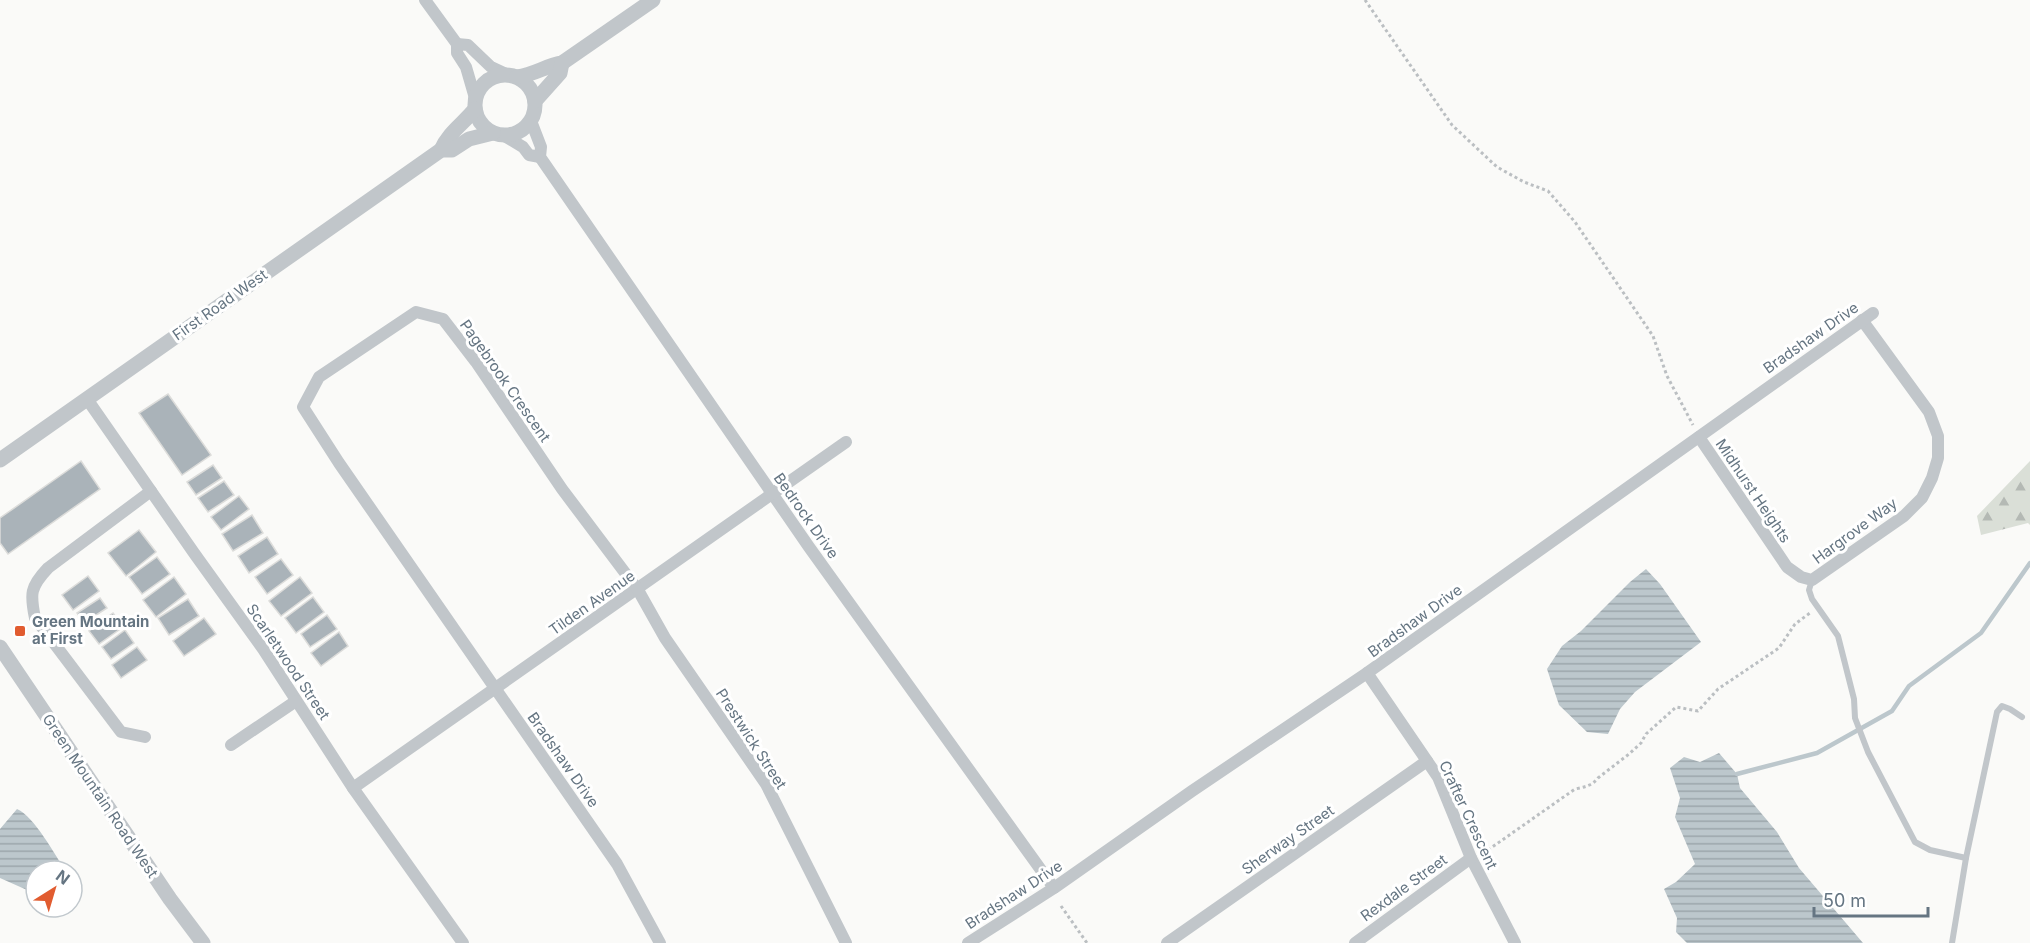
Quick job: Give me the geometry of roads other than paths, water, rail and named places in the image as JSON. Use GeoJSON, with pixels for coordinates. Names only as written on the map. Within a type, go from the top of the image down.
{"type":"FeatureCollection","features":[{"type":"Feature","properties":{"kind":"street"},"geometry":{"type":"LineString","coordinates":[[425,0],[457,44],[457,53],[466,67],[478,119],[484,127],[498,134]]}},
{"type":"Feature","properties":{"kind":"street","name":"First Road West"},"geometry":{"type":"LineString","coordinates":[[0,460],[441,150],[446,139],[475,103],[479,88],[486,80],[496,76],[532,75],[552,65],[562,63],[653,0]]}},
{"type":"Feature","properties":{"kind":"street"},"geometry":{"type":"LineString","coordinates":[[457,44],[468,45],[491,67],[526,82],[535,101],[535,112],[531,121]]}},
{"type":"Feature","properties":{"kind":"street","name":"First Road West"},"geometry":{"type":"LineString","coordinates":[[535,101],[560,73],[562,63]]}},
{"type":"Feature","properties":{"kind":"street","name":"First Road West"},"geometry":{"type":"LineString","coordinates":[[441,150],[452,150],[469,139],[514,134],[524,129],[531,121]]}},
{"type":"Feature","properties":{"kind":"street","name":"Bedrock Drive"},"geometry":{"type":"LineString","coordinates":[[531,121],[541,147],[540,158],[771,493],[1054,888]]}},
{"type":"Feature","properties":{"kind":"street","name":"Bedrock Drive"},"geometry":{"type":"LineString","coordinates":[[498,134],[523,147],[529,155],[540,158]]}},
{"type":"Feature","properties":{"kind":"street","name":"Pagebrook Crescent"},"geometry":{"type":"LineString","coordinates":[[495,689],[345,473],[303,407],[319,377],[416,312],[443,319],[476,362],[562,489],[638,590]]}},
{"type":"Feature","properties":{"kind":"street","name":"Bradshaw Drive"},"geometry":{"type":"LineString","coordinates":[[968,943],[1054,888],[1192,791],[1367,673],[1873,313]]}},
{"type":"Feature","properties":{"kind":"street","name":"Hargrove Way"},"geometry":{"type":"LineString","coordinates":[[1812,580],[1904,516],[1922,498],[1932,478],[1938,458],[1938,436],[1929,412],[1862,320]]}},
{"type":"Feature","properties":{"kind":"street","name":"Scarletwood Street"},"geometry":{"type":"LineString","coordinates":[[87,399],[263,649],[353,788],[463,943]]}},
{"type":"Feature","properties":{"kind":"street","name":"Midhurst Heights"},"geometry":{"type":"LineString","coordinates":[[1699,437],[1787,567],[1801,577],[1812,580]]}},
{"type":"Feature","properties":{"kind":"street","name":"Tilden Avenue"},"geometry":{"type":"LineString","coordinates":[[353,788],[846,442]]}},
{"type":"Feature","properties":{"kind":"street"},"geometry":{"type":"LineString","coordinates":[[145,737],[122,732],[35,618],[31,596],[39,578],[48,568],[151,491]]}},
{"type":"Feature","properties":{"kind":"street","name":"Prestwick Street"},"geometry":{"type":"LineString","coordinates":[[638,590],[666,638],[766,784],[846,943]]}},
{"type":"Feature","properties":{"kind":"street","name":"Green Mountain Road West"},"geometry":{"type":"LineString","coordinates":[[0,647],[170,899],[203,943]]}},
{"type":"Feature","properties":{"kind":"street","name":"Crafter Crescent"},"geometry":{"type":"LineString","coordinates":[[1367,673],[1427,761],[1447,798],[1471,858],[1515,943]]}},
{"type":"Feature","properties":{"kind":"street","name":"Bradshaw Drive"},"geometry":{"type":"LineString","coordinates":[[495,689],[617,864],[660,943]]}},
{"type":"Feature","properties":{"kind":"street"},"geometry":{"type":"LineString","coordinates":[[231,745],[296,701]]}},
{"type":"Feature","properties":{"kind":"street","name":"Sherway Street"},"geometry":{"type":"LineString","coordinates":[[1167,943],[1427,761]]}},
{"type":"Feature","properties":{"kind":"street","name":"Rexdale Street"},"geometry":{"type":"LineString","coordinates":[[1355,943],[1471,858]]}},
{"type":"Feature","properties":{"kind":"lane"},"geometry":{"type":"LineString","coordinates":[[1812,580],[1809,590],[1838,636],[1854,699],[1855,718],[1868,752],[1915,842],[1923,848],[1966,858]]}},
{"type":"Feature","properties":{"kind":"lane"},"geometry":{"type":"LineString","coordinates":[[1952,943],[1966,858],[1996,712],[2002,706],[2022,717]]}},
{"type":"Feature","properties":{"kind":"waterway"},"geometry":{"type":"LineString","coordinates":[[1737,774],[1817,753],[1892,711],[1909,686],[1981,633],[2030,563]]}},
{"type":"Feature","properties":{"kind":"place","name":"Green Mountain at First"},"geometry":{"type":"Point","coordinates":[20,631]}}]}
